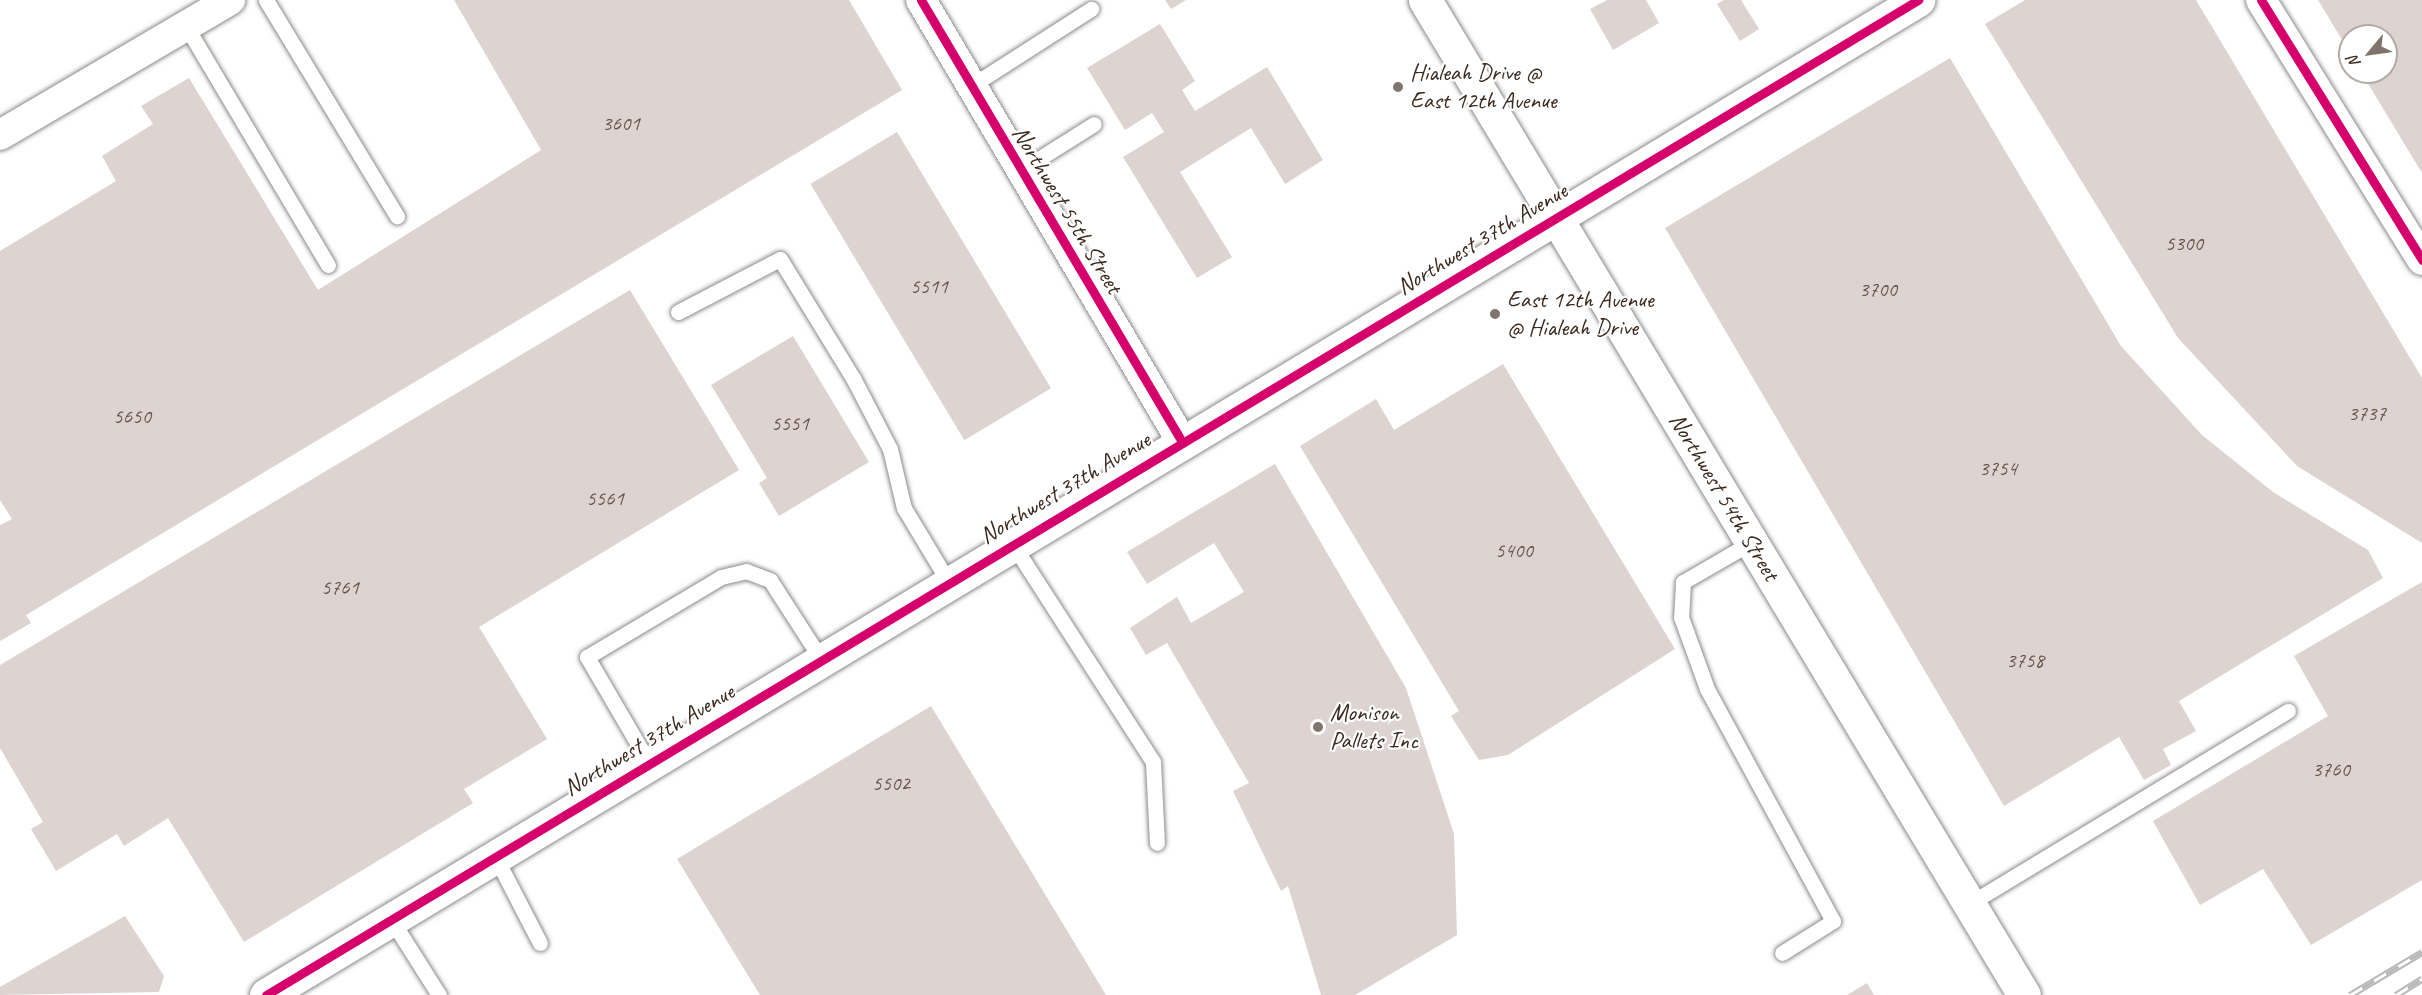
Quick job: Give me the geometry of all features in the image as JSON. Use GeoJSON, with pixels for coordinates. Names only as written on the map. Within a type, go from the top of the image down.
{"type":"FeatureCollection","features":[{"type":"Feature","properties":{"kind":"street"},"geometry":{"type":"LineString","coordinates":[[0,135],[230,0]]}},
{"type":"Feature","properties":{"kind":"street","name":"Northwest 55th Street"},"geometry":{"type":"LineString","coordinates":[[921,0],[1181,440]]}},
{"type":"Feature","properties":{"kind":"street","name":"Northwest 54th Street"},"geometry":{"type":"LineString","coordinates":[[1425,0],[1554,219],[1752,542],[2024,995]]}},
{"type":"Feature","properties":{"kind":"street","name":"Northwest 37th Avenue"},"geometry":{"type":"LineString","coordinates":[[266,995],[1181,440],[1918,0]]}},
{"type":"Feature","properties":{"kind":"street"},"geometry":{"type":"LineString","coordinates":[[2261,0],[2422,260]]}},
{"type":"Feature","properties":{"kind":"lane"},"geometry":{"type":"LineString","coordinates":[[266,0],[397,216]]}},
{"type":"Feature","properties":{"kind":"lane"},"geometry":{"type":"LineString","coordinates":[[971,86],[1091,9]]}},
{"type":"Feature","properties":{"kind":"lane"},"geometry":{"type":"LineString","coordinates":[[186,26],[328,265]]}},
{"type":"Feature","properties":{"kind":"lane"},"geometry":{"type":"LineString","coordinates":[[1021,170],[1094,124]]}},
{"type":"Feature","properties":{"kind":"lane"},"geometry":{"type":"LineString","coordinates":[[678,312],[780,259],[853,378],[890,449],[903,508],[948,581]]}},
{"type":"Feature","properties":{"kind":"lane"},"geometry":{"type":"LineString","coordinates":[[1752,542],[1683,582],[1681,617],[1707,689],[1833,921],[1782,953]]}},
{"type":"Feature","properties":{"kind":"lane"},"geometry":{"type":"LineString","coordinates":[[1012,543],[1153,762],[1157,843]]}},
{"type":"Feature","properties":{"kind":"lane"},"geometry":{"type":"LineString","coordinates":[[649,763],[587,657],[606,645],[721,577],[746,571],[770,580],[821,659]]}},
{"type":"Feature","properties":{"kind":"lane"},"geometry":{"type":"LineString","coordinates":[[1969,904],[2289,711]]}},
{"type":"Feature","properties":{"kind":"lane"},"geometry":{"type":"LineString","coordinates":[[495,856],[540,943]]}},
{"type":"Feature","properties":{"kind":"lane"},"geometry":{"type":"LineString","coordinates":[[391,919],[439,995]]}},
{"type":"Feature","properties":{"kind":"building"},"geometry":{"type":"Polygon","coordinates":[[[454,0],[849,0],[902,90],[26,615],[31,623],[0,641],[0,525],[12,519],[0,500],[0,251],[116,181],[102,156],[153,124],[141,106],[189,78],[318,290],[541,150],[454,0]]]}},
{"type":"Feature","properties":{"kind":"building"},"geometry":{"type":"Polygon","coordinates":[[[1165,0],[1186,0],[1171,9],[1165,0]]]}},
{"type":"Feature","properties":{"kind":"building"},"geometry":{"type":"Polygon","coordinates":[[[1607,0],[1646,0],[1659,23],[1613,50],[1590,9],[1607,0]]]}},
{"type":"Feature","properties":{"kind":"building"},"geometry":{"type":"Polygon","coordinates":[[[1724,0],[1741,0],[1759,29],[1740,41],[1717,4],[1724,0]]]}},
{"type":"Feature","properties":{"kind":"building"},"geometry":{"type":"Polygon","coordinates":[[[2025,0],[2196,0],[2422,378],[2422,543],[2297,466],[2178,338],[1985,24],[2025,0]]]}},
{"type":"Feature","properties":{"kind":"building"},"geometry":{"type":"Polygon","coordinates":[[[2318,0],[2422,0],[2422,173],[2368,84],[2398,84],[2398,24],[2338,24],[2338,33],[2318,0]]]}},
{"type":"Feature","properties":{"kind":"building"},"geometry":{"type":"Polygon","coordinates":[[[1160,24],[1195,81],[1182,90],[1195,111],[1267,67],[1323,160],[1285,184],[1251,128],[1180,172],[1232,257],[1197,278],[1123,157],[1164,132],[1152,113],[1125,130],[1087,68],[1160,24]]]}},
{"type":"Feature","properties":{"kind":"building"},"geometry":{"type":"Polygon","coordinates":[[[1950,58],[2121,346],[2202,435],[2273,492],[2368,550],[2383,578],[2179,701],[2196,731],[2163,749],[2171,765],[2144,780],[2119,737],[2004,806],[1665,228],[1950,58]]]}},
{"type":"Feature","properties":{"kind":"building"},"geometry":{"type":"Polygon","coordinates":[[[897,132],[1051,388],[964,440],[810,184],[897,132]]]}},
{"type":"Feature","properties":{"kind":"building"},"geometry":{"type":"Polygon","coordinates":[[[630,290],[739,470],[479,627],[547,739],[464,789],[473,803],[244,942],[168,818],[124,846],[117,834],[56,871],[31,829],[43,822],[0,748],[0,665],[630,290]]]}},
{"type":"Feature","properties":{"kind":"building"},"geometry":{"type":"Polygon","coordinates":[[[793,336],[869,462],[779,516],[759,483],[767,478],[711,385],[793,336]]]}},
{"type":"Feature","properties":{"kind":"building"},"geometry":{"type":"Polygon","coordinates":[[[1503,364],[1675,649],[1508,755],[1479,760],[1451,716],[1459,711],[1300,446],[1376,399],[1394,430],[1503,364]]]}},
{"type":"Feature","properties":{"kind":"building","name":"Monison Pallets Inc"},"geometry":{"type":"Polygon","coordinates":[[[1275,464],[1406,688],[1454,834],[1457,935],[1355,995],[1321,995],[1288,886],[1281,891],[1233,791],[1249,783],[1167,643],[1146,655],[1130,628],[1177,597],[1191,623],[1244,592],[1214,543],[1147,584],[1127,552],[1275,464]]]}},
{"type":"Feature","properties":{"kind":"building"},"geometry":{"type":"Polygon","coordinates":[[[2422,582],[2422,880],[2311,945],[2263,869],[2200,905],[2153,821],[2328,716],[2294,656],[2422,582]]]}},
{"type":"Feature","properties":{"kind":"building"},"geometry":{"type":"Polygon","coordinates":[[[931,706],[1106,995],[760,995],[677,859],[931,706]]]}},
{"type":"Feature","properties":{"kind":"building"},"geometry":{"type":"Polygon","coordinates":[[[125,916],[164,976],[159,992],[0,995],[0,987],[125,916]]]}},
{"type":"Feature","properties":{"kind":"building"},"geometry":{"type":"Polygon","coordinates":[[[1867,983],[1874,995],[1847,995],[1867,983]]]}},
{"type":"Feature","properties":{"kind":"railway"},"geometry":{"type":"LineString","coordinates":[[2350,995],[2422,952]]}},
{"type":"Feature","properties":{"kind":"railway"},"geometry":{"type":"LineString","coordinates":[[2396,995],[2422,979]]}},
{"type":"Feature","properties":{"kind":"cycle path"},"geometry":{"type":"LineString","coordinates":[[921,0],[1181,440]]}},
{"type":"Feature","properties":{"kind":"cycle path"},"geometry":{"type":"LineString","coordinates":[[266,995],[1918,0]]}},
{"type":"Feature","properties":{"kind":"cycle path"},"geometry":{"type":"LineString","coordinates":[[2261,0],[2422,260]]}},
{"type":"Feature","properties":{"kind":"place","name":"Hialeah Drive @ East 12th Avenue"},"geometry":{"type":"Point","coordinates":[1398,87]}},
{"type":"Feature","properties":{"kind":"place","name":"East 12th Avenue @ Hialeah Drive"},"geometry":{"type":"Point","coordinates":[1495,314]}},
{"type":"Feature","properties":{"kind":"place","name":"Monison Pallets Inc"},"geometry":{"type":"Point","coordinates":[1318,727]}}]}
